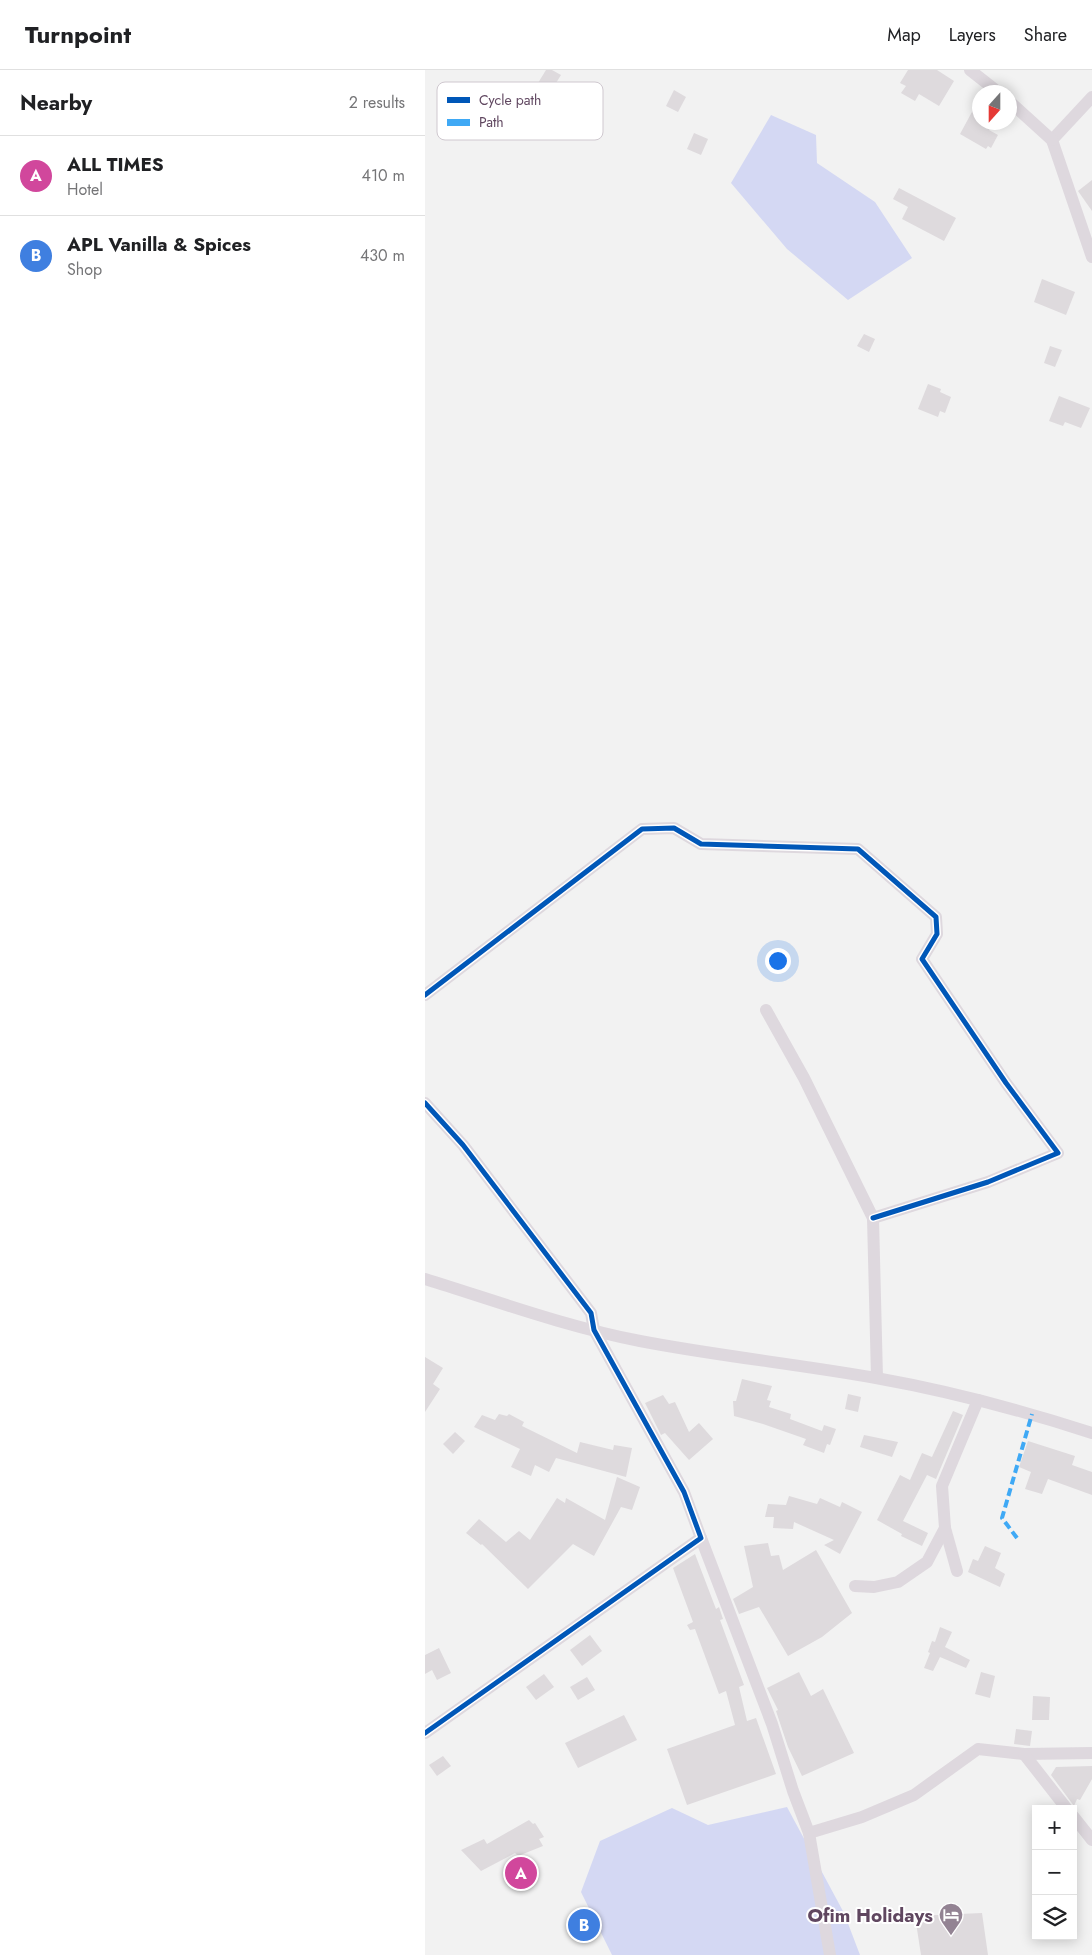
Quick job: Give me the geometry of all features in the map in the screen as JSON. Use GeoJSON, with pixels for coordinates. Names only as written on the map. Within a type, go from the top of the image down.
{"type":"FeatureCollection","features":[{"type":"Feature","properties":{"kind":"street"},"geometry":{"type":"LineString","coordinates":[[970,70],[989,85]]}},
{"type":"Feature","properties":{"kind":"street"},"geometry":{"type":"LineString","coordinates":[[1052,140],[1092,97]]}},
{"type":"Feature","properties":{"kind":"street"},"geometry":{"type":"LineString","coordinates":[[1017,108],[1052,140],[1092,257]]}},
{"type":"Feature","properties":{"kind":"street"},"geometry":{"type":"LineString","coordinates":[[425,995],[642,830],[674,828],[701,844],[859,849],[936,917],[937,934],[922,959],[1006,1083],[1058,1153],[988,1182],[873,1218]]}},
{"type":"Feature","properties":{"kind":"street"},"geometry":{"type":"LineString","coordinates":[[766,1010],[804,1078],[873,1218],[877,1378]]}},
{"type":"Feature","properties":{"kind":"street"},"geometry":{"type":"LineString","coordinates":[[425,1103],[463,1145],[591,1313],[594,1330],[684,1492],[772,1724],[793,1791],[809,1833],[830,1955]]}},
{"type":"Feature","properties":{"kind":"street"},"geometry":{"type":"LineString","coordinates":[[425,1279],[594,1330],[640,1341],[877,1378],[1032,1414],[1092,1433]]}},
{"type":"Feature","properties":{"kind":"street"},"geometry":{"type":"LineString","coordinates":[[957,1571],[945,1528],[942,1486],[977,1400]]}},
{"type":"Feature","properties":{"kind":"street"},"geometry":{"type":"LineString","coordinates":[[855,1586],[874,1588],[897,1582],[927,1562],[945,1528]]}},
{"type":"Feature","properties":{"kind":"street"},"geometry":{"type":"LineString","coordinates":[[425,1733],[701,1538]]}},
{"type":"Feature","properties":{"kind":"street"},"geometry":{"type":"LineString","coordinates":[[809,1833],[862,1817],[914,1795],[978,1749],[1024,1754],[1092,1753]]}},
{"type":"Feature","properties":{"kind":"street"},"geometry":{"type":"LineString","coordinates":[[1024,1754],[1064,1805]]}},
{"type":"Feature","properties":{"kind":"street"},"geometry":{"type":"LineString","coordinates":[[1077,1821],[1092,1840]]}},
{"type":"Feature","properties":{"kind":"shaded area"},"geometry":{"type":"Polygon","coordinates":[[[771,115],[816,135],[817,163],[875,202],[912,258],[848,300],[787,249],[731,183],[771,115]]]}},
{"type":"Feature","properties":{"kind":"shaded area"},"geometry":{"type":"Polygon","coordinates":[[[787,1807],[844,1913],[860,1955],[612,1955],[581,1892],[600,1841],[672,1808],[708,1825],[787,1807]]]}},
{"type":"Feature","properties":{"kind":"building"},"geometry":{"type":"Polygon","coordinates":[[[546,70],[552,70],[561,75],[557,82],[539,82],[546,70]]]}},
{"type":"Feature","properties":{"kind":"building"},"geometry":{"type":"Polygon","coordinates":[[[908,70],[937,70],[954,81],[939,106],[919,94],[915,101],[901,93],[906,86],[900,83],[908,70]]]}},
{"type":"Feature","properties":{"kind":"building"},"geometry":{"type":"Polygon","coordinates":[[[674,90],[686,97],[678,112],[666,106],[674,90]]]}},
{"type":"Feature","properties":{"kind":"building"},"geometry":{"type":"Polygon","coordinates":[[[972,112],[972,130],[989,130],[998,135],[991,148],[988,146],[986,149],[960,134],[972,112]]]}},
{"type":"Feature","properties":{"kind":"building"},"geometry":{"type":"Polygon","coordinates":[[[694,133],[708,139],[701,155],[687,149],[694,133]]]}},
{"type":"Feature","properties":{"kind":"building"},"geometry":{"type":"Polygon","coordinates":[[[1092,180],[1092,211],[1078,191],[1092,180]]]}},
{"type":"Feature","properties":{"kind":"building"},"geometry":{"type":"Polygon","coordinates":[[[899,188],[956,218],[944,241],[902,219],[908,207],[893,199],[899,188]]]}},
{"type":"Feature","properties":{"kind":"building"},"geometry":{"type":"Polygon","coordinates":[[[1042,279],[1075,292],[1066,315],[1034,302],[1042,279]]]}},
{"type":"Feature","properties":{"kind":"building"},"geometry":{"type":"Polygon","coordinates":[[[864,334],[875,339],[869,352],[857,346],[864,334]]]}},
{"type":"Feature","properties":{"kind":"building"},"geometry":{"type":"Polygon","coordinates":[[[1050,346],[1062,350],[1055,367],[1044,363],[1050,346]]]}},
{"type":"Feature","properties":{"kind":"building"},"geometry":{"type":"Polygon","coordinates":[[[928,384],[941,389],[940,392],[951,397],[945,413],[940,411],[938,417],[918,409],[928,384]]]}},
{"type":"Feature","properties":{"kind":"building"},"geometry":{"type":"Polygon","coordinates":[[[1059,396],[1090,408],[1081,428],[1065,422],[1063,426],[1049,421],[1059,396]]]}},
{"type":"Feature","properties":{"kind":"building"},"geometry":{"type":"Polygon","coordinates":[[[425,1357],[443,1368],[433,1384],[440,1389],[425,1412],[425,1357]]]}},
{"type":"Feature","properties":{"kind":"building"},"geometry":{"type":"Polygon","coordinates":[[[742,1379],[772,1386],[767,1400],[771,1401],[769,1407],[791,1414],[790,1419],[822,1431],[824,1425],[836,1429],[830,1445],[827,1444],[824,1453],[803,1445],[806,1439],[734,1416],[733,1401],[736,1401],[742,1379]]]}},
{"type":"Feature","properties":{"kind":"building"},"geometry":{"type":"Polygon","coordinates":[[[848,1394],[861,1397],[858,1412],[845,1409],[848,1394]]]}},
{"type":"Feature","properties":{"kind":"building"},"geometry":{"type":"Polygon","coordinates":[[[663,1395],[669,1404],[675,1402],[689,1432],[699,1423],[713,1439],[689,1460],[665,1433],[661,1435],[645,1403],[663,1395]]]}},
{"type":"Feature","properties":{"kind":"building"},"geometry":{"type":"Polygon","coordinates":[[[953,1411],[963,1415],[936,1479],[927,1475],[903,1521],[928,1533],[922,1546],[901,1536],[902,1534],[877,1520],[900,1475],[910,1480],[922,1453],[932,1457],[953,1411]]]}},
{"type":"Feature","properties":{"kind":"building"},"geometry":{"type":"Polygon","coordinates":[[[499,1414],[507,1416],[509,1414],[524,1422],[522,1426],[577,1453],[580,1442],[613,1450],[614,1445],[632,1448],[626,1477],[556,1458],[549,1472],[535,1465],[531,1476],[511,1467],[520,1449],[474,1427],[482,1415],[495,1420],[499,1414]]]}},
{"type":"Feature","properties":{"kind":"building"},"geometry":{"type":"Polygon","coordinates":[[[455,1432],[465,1441],[453,1454],[443,1444],[455,1432]]]}},
{"type":"Feature","properties":{"kind":"building"},"geometry":{"type":"Polygon","coordinates":[[[864,1435],[898,1442],[892,1457],[860,1447],[864,1435]]]}},
{"type":"Feature","properties":{"kind":"building"},"geometry":{"type":"Polygon","coordinates":[[[1028,1441],[1075,1456],[1072,1465],[1092,1472],[1092,1495],[1048,1479],[1042,1494],[1025,1489],[1031,1472],[1019,1467],[1028,1441]]]}},
{"type":"Feature","properties":{"kind":"building"},"geometry":{"type":"Polygon","coordinates":[[[617,1477],[640,1487],[632,1510],[621,1507],[594,1556],[573,1544],[528,1589],[482,1544],[466,1533],[479,1519],[506,1542],[519,1531],[530,1540],[557,1498],[565,1503],[566,1498],[605,1520],[617,1477]]]}},
{"type":"Feature","properties":{"kind":"building"},"geometry":{"type":"Polygon","coordinates":[[[789,1496],[817,1504],[820,1498],[840,1507],[842,1502],[862,1512],[840,1554],[824,1545],[834,1540],[794,1522],[793,1529],[773,1528],[774,1517],[765,1517],[768,1504],[786,1505],[789,1496]]]}},
{"type":"Feature","properties":{"kind":"building"},"geometry":{"type":"Polygon","coordinates":[[[768,1543],[771,1556],[779,1555],[783,1570],[816,1550],[852,1613],[822,1637],[788,1656],[759,1607],[739,1614],[733,1599],[753,1587],[744,1546],[768,1543]]]}},
{"type":"Feature","properties":{"kind":"building"},"geometry":{"type":"Polygon","coordinates":[[[985,1546],[1001,1553],[995,1568],[1005,1574],[1000,1587],[968,1572],[973,1559],[978,1561],[985,1546]]]}},
{"type":"Feature","properties":{"kind":"building"},"geometry":{"type":"Polygon","coordinates":[[[695,1554],[716,1609],[719,1607],[723,1619],[720,1620],[744,1685],[739,1687],[747,1721],[756,1718],[776,1774],[687,1805],[667,1749],[735,1725],[726,1691],[719,1694],[695,1629],[690,1630],[687,1625],[693,1622],[673,1568],[695,1554]]]}},
{"type":"Feature","properties":{"kind":"building"},"geometry":{"type":"Polygon","coordinates":[[[940,1627],[952,1632],[945,1647],[970,1660],[966,1668],[940,1657],[933,1671],[924,1668],[932,1641],[935,1642],[940,1627]]]}},
{"type":"Feature","properties":{"kind":"building"},"geometry":{"type":"Polygon","coordinates":[[[590,1635],[602,1651],[582,1666],[570,1650],[590,1635]]]}},
{"type":"Feature","properties":{"kind":"building"},"geometry":{"type":"Polygon","coordinates":[[[439,1648],[451,1673],[437,1680],[432,1670],[425,1674],[425,1655],[439,1648]]]}},
{"type":"Feature","properties":{"kind":"building"},"geometry":{"type":"Polygon","coordinates":[[[799,1672],[811,1696],[823,1689],[854,1753],[802,1776],[788,1747],[776,1711],[778,1710],[767,1688],[799,1672]]]}},
{"type":"Feature","properties":{"kind":"building"},"geometry":{"type":"Polygon","coordinates":[[[981,1672],[995,1676],[990,1698],[975,1694],[981,1672]]]}},
{"type":"Feature","properties":{"kind":"building"},"geometry":{"type":"Polygon","coordinates":[[[544,1674],[554,1687],[536,1700],[526,1687],[544,1674]]]}},
{"type":"Feature","properties":{"kind":"building"},"geometry":{"type":"Polygon","coordinates":[[[587,1677],[595,1690],[578,1700],[570,1687],[587,1677]]]}},
{"type":"Feature","properties":{"kind":"building"},"geometry":{"type":"Polygon","coordinates":[[[1033,1696],[1050,1697],[1049,1720],[1032,1720],[1033,1696]]]}},
{"type":"Feature","properties":{"kind":"building"},"geometry":{"type":"Polygon","coordinates":[[[624,1715],[637,1740],[578,1768],[565,1743],[624,1715]]]}},
{"type":"Feature","properties":{"kind":"building"},"geometry":{"type":"Polygon","coordinates":[[[1016,1729],[1032,1731],[1030,1746],[1014,1744],[1016,1729]]]}},
{"type":"Feature","properties":{"kind":"building"},"geometry":{"type":"Polygon","coordinates":[[[443,1756],[451,1766],[437,1776],[429,1765],[443,1756]]]}},
{"type":"Feature","properties":{"kind":"building"},"geometry":{"type":"Polygon","coordinates":[[[1092,1766],[1092,1779],[1080,1800],[1077,1799],[1074,1805],[1051,1775],[1056,1767],[1092,1766]]]}},
{"type":"Feature","properties":{"kind":"building"},"geometry":{"type":"Polygon","coordinates":[[[529,1820],[533,1824],[535,1823],[544,1837],[539,1839],[543,1846],[518,1856],[515,1853],[481,1871],[461,1850],[484,1839],[487,1844],[529,1820]]]}},
{"type":"Feature","properties":{"kind":"building","name":"Ofim Holidays"},"geometry":{"type":"Polygon","coordinates":[[[982,1913],[988,1955],[921,1955],[915,1916],[982,1913]]]}},
{"type":"Feature","properties":{"kind":"marked path"},"geometry":{"type":"LineString","coordinates":[[1017,1538],[1002,1518],[1032,1414]]}},
{"type":"Feature","properties":{"kind":"cycle path"},"geometry":{"type":"LineString","coordinates":[[425,995],[642,829],[674,828],[701,844],[858,849],[936,917],[937,934],[922,959],[1006,1083],[1058,1153],[988,1182],[873,1218]]}},
{"type":"Feature","properties":{"kind":"cycle path"},"geometry":{"type":"LineString","coordinates":[[425,1103],[463,1145],[591,1313],[594,1330],[684,1492],[701,1538],[425,1733]]}},
{"type":"Feature","properties":{"kind":"place","name":"ALL TIMES"},"geometry":{"type":"Point","coordinates":[521,1873]}},
{"type":"Feature","properties":{"kind":"place","name":"APL Vanilla & Spices"},"geometry":{"type":"Point","coordinates":[584,1925]}},
{"type":"Feature","properties":{"kind":"place","name":"Ofim Holidays"},"geometry":{"type":"Point","coordinates":[951,1936]}}]}
